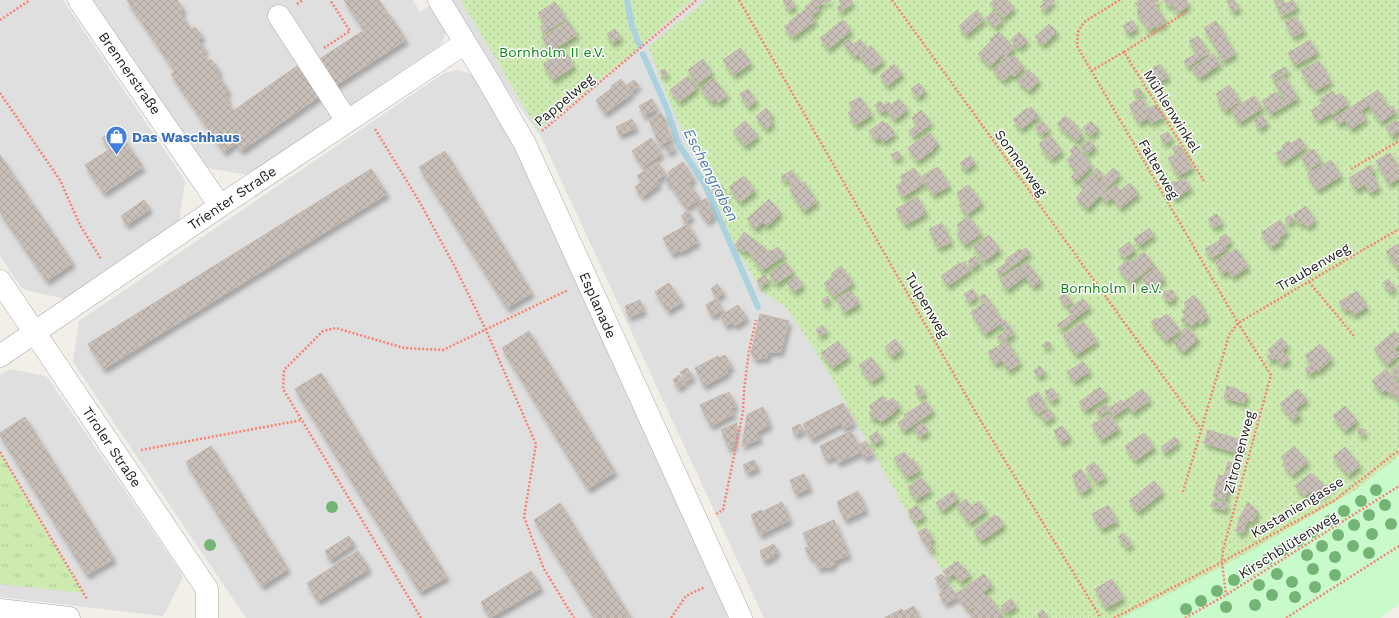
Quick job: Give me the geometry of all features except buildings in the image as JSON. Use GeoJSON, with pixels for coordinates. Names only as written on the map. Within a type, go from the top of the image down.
{"type":"FeatureCollection","features":[{"type":"Feature","properties":{"kind":"street","name":"Brennerstraße"},"geometry":{"type":"LineString","coordinates":[[79,0],[220,206]]}},
{"type":"Feature","properties":{"kind":"street","name":"Esplanade"},"geometry":{"type":"LineString","coordinates":[[439,0],[525,144],[741,618]]}},
{"type":"Feature","properties":{"kind":"street"},"geometry":{"type":"LineString","coordinates":[[279,16],[347,121]]}},
{"type":"Feature","properties":{"kind":"street","name":"Trienter Straße"},"geometry":{"type":"LineString","coordinates":[[0,356],[220,206],[465,44]]}},
{"type":"Feature","properties":{"kind":"street","name":"Tiroler Straße"},"geometry":{"type":"LineString","coordinates":[[0,281],[207,589],[206,618]]}},
{"type":"Feature","properties":{"kind":"street"},"geometry":{"type":"LineString","coordinates":[[0,610],[69,618]]}},
{"type":"Feature","properties":{"kind":"path"},"geometry":{"type":"LineString","coordinates":[[0,20],[30,0]]}},
{"type":"Feature","properties":{"kind":"path"},"geometry":{"type":"LineString","coordinates":[[307,59],[350,31],[330,0]]}},
{"type":"Feature","properties":{"kind":"path","name":"Pappelweg"},"geometry":{"type":"LineString","coordinates":[[541,132],[697,0]]}},
{"type":"Feature","properties":{"kind":"path","name":"Tulpenweg"},"geometry":{"type":"LineString","coordinates":[[739,0],[983,424],[1101,618]]}},
{"type":"Feature","properties":{"kind":"path","name":"Sonnenweg"},"geometry":{"type":"LineString","coordinates":[[892,0],[1201,429]]}},
{"type":"Feature","properties":{"kind":"path","name":"Falterweg"},"geometry":{"type":"LineString","coordinates":[[1120,0],[1084,22],[1078,32],[1077,46],[1090,71],[1238,323]]}},
{"type":"Feature","properties":{"kind":"path"},"geometry":{"type":"LineString","coordinates":[[1090,71],[1124,52],[1186,12]]}},
{"type":"Feature","properties":{"kind":"path","name":"Mühlenwinkel"},"geometry":{"type":"LineString","coordinates":[[1124,52],[1204,181]]}},
{"type":"Feature","properties":{"kind":"path"},"geometry":{"type":"LineString","coordinates":[[0,93],[60,180],[80,225],[101,259]]}},
{"type":"Feature","properties":{"kind":"path"},"geometry":{"type":"LineString","coordinates":[[375,129],[422,207],[454,265],[486,330],[536,444],[524,516],[544,569],[574,618]]}},
{"type":"Feature","properties":{"kind":"path"},"geometry":{"type":"LineString","coordinates":[[1351,169],[1399,141]]}},
{"type":"Feature","properties":{"kind":"path","name":"Traubenweg"},"geometry":{"type":"LineString","coordinates":[[1238,323],[1399,229]]}},
{"type":"Feature","properties":{"kind":"path"},"geometry":{"type":"LineString","coordinates":[[1309,282],[1355,337]]}},
{"type":"Feature","properties":{"kind":"path"},"geometry":{"type":"LineString","coordinates":[[421,618],[283,389],[284,370],[323,331],[336,328],[404,348],[443,350],[570,289]]}},
{"type":"Feature","properties":{"kind":"path"},"geometry":{"type":"LineString","coordinates":[[711,516],[723,510],[743,412],[749,351],[756,320]]}},
{"type":"Feature","properties":{"kind":"path"},"geometry":{"type":"LineString","coordinates":[[1183,492],[1229,335],[1238,323]]}},
{"type":"Feature","properties":{"kind":"path","name":"Zitronenweg"},"geometry":{"type":"LineString","coordinates":[[1226,596],[1222,562],[1225,543],[1271,375],[1238,323]]}},
{"type":"Feature","properties":{"kind":"path"},"geometry":{"type":"LineString","coordinates":[[141,450],[302,420]]}},
{"type":"Feature","properties":{"kind":"path","name":"Kastaniengasse"},"geometry":{"type":"LineString","coordinates":[[1114,618],[1222,562],[1335,500],[1399,450]]}},
{"type":"Feature","properties":{"kind":"path"},"geometry":{"type":"LineString","coordinates":[[0,452],[87,599]]}},
{"type":"Feature","properties":{"kind":"path","name":"Kirschblütenweg"},"geometry":{"type":"LineString","coordinates":[[1185,618],[1226,596],[1399,486]]}},
{"type":"Feature","properties":{"kind":"path"},"geometry":{"type":"LineString","coordinates":[[1286,618],[1399,546]]}},
{"type":"Feature","properties":{"kind":"path"},"geometry":{"type":"LineString","coordinates":[[671,618],[686,596],[702,589]]}},
{"type":"Feature","properties":{"kind":"shaded area"},"geometry":{"type":"Polygon","coordinates":[[[0,0],[63,0],[185,182],[179,223],[66,299],[25,290],[21,287],[0,256],[0,0]]]}},
{"type":"Feature","properties":{"kind":"shaded area"},"geometry":{"type":"Polygon","coordinates":[[[93,0],[413,0],[420,12],[433,4],[446,29],[443,41],[439,47],[252,174],[248,175],[209,168],[204,164],[93,0]]]}},
{"type":"Feature","properties":{"kind":"shaded area","name":"Bornholm I e.V."},"geometry":{"type":"Polygon","coordinates":[[[450,0],[1399,0],[1399,456],[1121,618],[764,618],[541,137],[503,84],[450,0]]]}},
{"type":"Feature","properties":{"kind":"shaded area"},"geometry":{"type":"Polygon","coordinates":[[[457,70],[474,76],[519,155],[730,618],[246,618],[73,362],[79,321],[444,73],[457,70]]]}},
{"type":"Feature","properties":{"kind":"shaded area"},"geometry":{"type":"Polygon","coordinates":[[[10,369],[45,376],[48,378],[182,574],[182,579],[165,613],[162,616],[0,597],[0,375],[10,369]]]}},
{"type":"Feature","properties":{"kind":"green space","name":"Bornholm II e.V."},"geometry":{"type":"Polygon","coordinates":[[[461,0],[692,0],[635,51],[538,130],[461,0]]]}},
{"type":"Feature","properties":{"kind":"green space","name":"Bornholm I e.V."},"geometry":{"type":"Polygon","coordinates":[[[706,0],[1399,0],[1399,456],[1356,490],[1224,566],[1121,618],[972,618],[918,532],[825,366],[788,309],[761,290],[735,246],[705,174],[675,115],[648,47],[706,0]]]}},
{"type":"Feature","properties":{"kind":"green space"},"geometry":{"type":"Polygon","coordinates":[[[0,452],[83,593],[0,584],[0,452]]]}},
{"type":"Feature","properties":{"kind":"green space"},"geometry":{"type":"Polygon","coordinates":[[[1399,456],[1399,604],[1381,618],[1121,618],[1224,566],[1356,490],[1399,456]]]}},
{"type":"Feature","properties":{"kind":"waterway","name":"Eschengraben"},"geometry":{"type":"LineString","coordinates":[[627,0],[632,26],[640,46]]}},
{"type":"Feature","properties":{"kind":"waterway","name":"Eschengraben"},"geometry":{"type":"LineString","coordinates":[[643,54],[667,109],[679,145],[704,183],[758,307]]}},
{"type":"Feature","properties":{"kind":"place","name":"Das Waschhaus"},"geometry":{"type":"Point","coordinates":[117,156]}}]}
